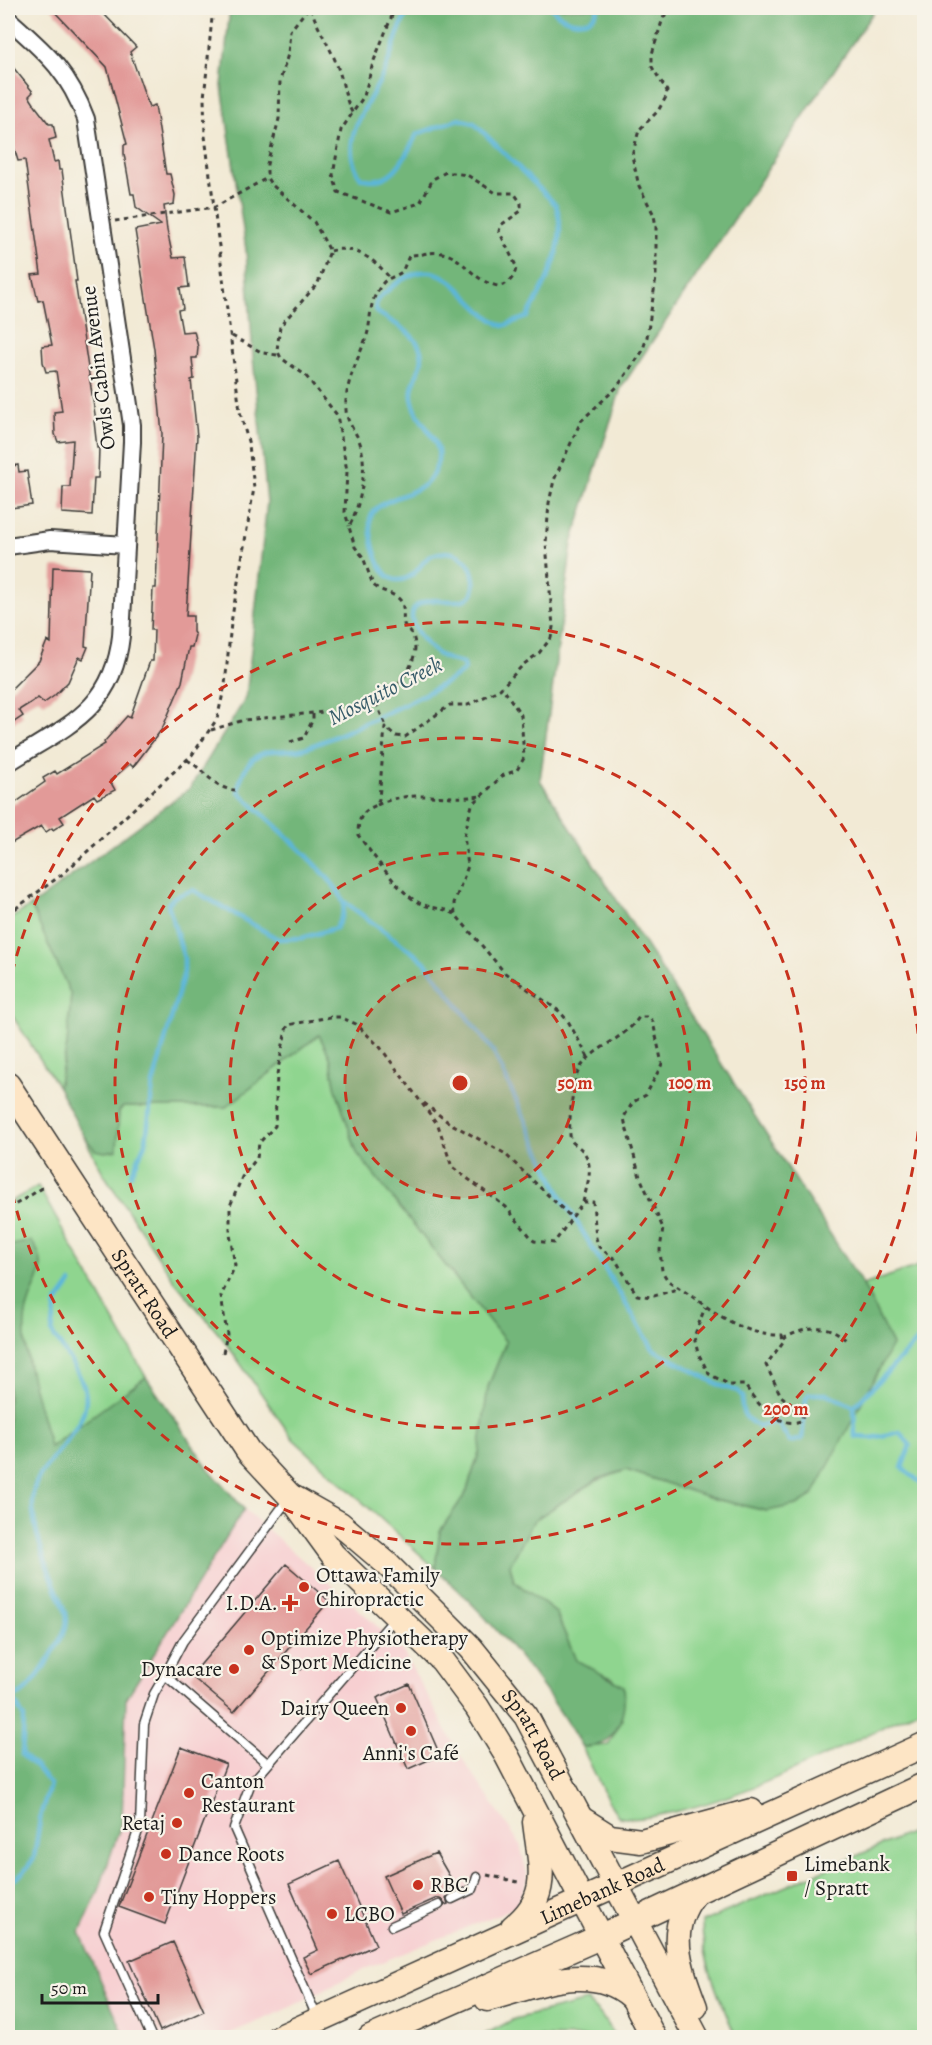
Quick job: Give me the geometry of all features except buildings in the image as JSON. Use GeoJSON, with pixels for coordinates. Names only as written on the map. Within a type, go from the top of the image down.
{"type":"FeatureCollection","features":[{"type":"Feature","properties":{"kind":"main road","name":"Spratt Road"},"geometry":{"type":"LineString","coordinates":[[8,1085],[234,1431],[261,1466],[290,1496],[333,1555],[442,1660],[462,1685],[491,1729],[654,2037]]}},
{"type":"Feature","properties":{"kind":"main road","name":"Spratt Road"},"geometry":{"type":"LineString","coordinates":[[290,1496],[340,1524],[386,1563],[471,1648],[526,1716],[697,2037]]}},
{"type":"Feature","properties":{"kind":"main road","name":"Limebank Road"},"geometry":{"type":"LineString","coordinates":[[278,2037],[582,1902],[924,1745]]}},
{"type":"Feature","properties":{"kind":"main road","name":"Limebank Road"},"geometry":{"type":"LineString","coordinates":[[370,2037],[600,1937],[924,1785]]}},
{"type":"Feature","properties":{"kind":"main road"},"geometry":{"type":"LineString","coordinates":[[581,1818],[610,1837],[641,1841],[834,1787]]}},
{"type":"Feature","properties":{"kind":"main road"},"geometry":{"type":"LineString","coordinates":[[497,1940],[532,1910],[540,1890],[542,1879],[532,1805]]}},
{"type":"Feature","properties":{"kind":"main road"},"geometry":{"type":"LineString","coordinates":[[695,1893],[685,1905],[678,1921],[678,1952],[686,1983],[706,2037]]}},
{"type":"Feature","properties":{"kind":"main road"},"geometry":{"type":"LineString","coordinates":[[421,2015],[544,1984],[585,1977],[618,1985],[633,1998]]}},
{"type":"Feature","properties":{"kind":"street","name":"Owls Cabin Avenue"},"geometry":{"type":"LineString","coordinates":[[8,19],[56,63],[77,93],[86,119],[132,425],[119,653],[107,688],[85,712],[8,763]]}},
{"type":"Feature","properties":{"kind":"street"},"geometry":{"type":"LineString","coordinates":[[8,546],[50,540],[126,544]]}},
{"type":"Feature","properties":{"kind":"lane"},"geometry":{"type":"LineString","coordinates":[[152,2037],[104,1930],[140,1826],[144,1724],[154,1695],[183,1641],[290,1496]]}},
{"type":"Feature","properties":{"kind":"lane"},"geometry":{"type":"LineString","coordinates":[[318,2020],[234,1828],[250,1785],[397,1615]]}},
{"type":"Feature","properties":{"kind":"lane"},"geometry":{"type":"LineString","coordinates":[[165,1675],[268,1764]]}},
{"type":"Feature","properties":{"kind":"lane"},"geometry":{"type":"LineString","coordinates":[[452,1899],[473,1889],[477,1877]]}},
{"type":"Feature","properties":{"kind":"lane"},"geometry":{"type":"LineString","coordinates":[[392,1926],[439,1905]]}},
{"type":"Feature","properties":{"kind":"path"},"geometry":{"type":"LineString","coordinates":[[8,914],[64,873],[187,760],[211,730],[221,707],[231,623],[254,488],[249,445],[240,412],[203,110],[213,8]]}},
{"type":"Feature","properties":{"kind":"path"},"geometry":{"type":"LineString","coordinates":[[278,355],[280,326],[318,283],[330,251],[314,222],[267,178],[267,164],[280,111],[280,81],[288,54],[290,31],[309,8],[338,66],[347,104],[353,115]]}},
{"type":"Feature","properties":{"kind":"path"},"geometry":{"type":"LineString","coordinates":[[349,527],[358,513],[363,476],[360,442],[350,428],[345,406],[353,372],[367,333],[372,302],[388,276],[402,272],[409,256],[439,250],[454,255],[481,281],[503,286],[511,280],[516,266],[498,231],[501,225],[521,211],[521,203],[514,193],[496,193],[467,175],[446,172],[433,179],[420,203],[397,211],[391,212],[338,192],[333,175],[341,130],[364,96],[373,63],[395,8]]}},
{"type":"Feature","properties":{"kind":"path"},"geometry":{"type":"LineString","coordinates":[[376,703],[386,726],[393,734],[405,737],[450,705],[468,705],[502,687],[524,664],[539,653],[551,638],[553,627],[546,543],[549,503],[554,480],[581,421],[617,387],[642,352],[647,338],[656,278],[656,227],[654,215],[639,186],[632,156],[639,130],[658,111],[666,97],[666,92],[652,68],[652,54],[663,18],[671,8]]}},
{"type":"Feature","properties":{"kind":"path"},"geometry":{"type":"LineString","coordinates":[[102,223],[215,207],[267,178]]}},
{"type":"Feature","properties":{"kind":"path"},"geometry":{"type":"LineString","coordinates":[[330,251],[347,248],[355,251],[388,276]]}},
{"type":"Feature","properties":{"kind":"path"},"geometry":{"type":"LineString","coordinates":[[211,730],[244,720],[313,711],[352,710],[376,703],[409,669],[414,659],[414,639],[404,624],[404,613],[398,598],[373,585],[363,557],[355,547],[345,512],[347,471],[337,415],[305,375],[278,355],[263,353],[232,336]]}},
{"type":"Feature","properties":{"kind":"path"},"geometry":{"type":"LineString","coordinates":[[455,914],[454,903],[468,867],[464,845],[465,824],[472,805],[502,776],[517,770],[524,758],[521,715],[502,687]]}},
{"type":"Feature","properties":{"kind":"path"},"geometry":{"type":"LineString","coordinates":[[291,742],[304,738],[313,719],[313,711]]}},
{"type":"Feature","properties":{"kind":"path"},"geometry":{"type":"LineString","coordinates":[[377,805],[385,760],[386,726]]}},
{"type":"Feature","properties":{"kind":"path"},"geometry":{"type":"LineString","coordinates":[[187,760],[204,770],[220,788],[235,790]]}},
{"type":"Feature","properties":{"kind":"path"},"geometry":{"type":"LineString","coordinates":[[483,796],[461,798],[410,795],[377,805],[367,809],[360,816],[358,835],[410,897],[430,908],[448,910],[455,914],[505,973],[559,1011],[568,1021],[588,1057]]}},
{"type":"Feature","properties":{"kind":"path"},"geometry":{"type":"LineString","coordinates":[[224,1353],[227,1334],[221,1296],[235,1266],[230,1234],[230,1206],[242,1177],[257,1158],[259,1143],[275,1126],[279,1056],[288,1025],[330,1017],[340,1017],[356,1024],[380,1047],[420,1100],[443,1137],[446,1156],[452,1167],[506,1207],[534,1241],[554,1243],[583,1202],[590,1171],[585,1155],[571,1138],[570,1120],[575,1081],[588,1057],[630,1027],[639,1017],[652,1018],[662,1064],[646,1095],[633,1102],[624,1117],[640,1177],[663,1228],[660,1250],[662,1271],[668,1281],[728,1321],[765,1336],[782,1335],[783,1338]]}},
{"type":"Feature","properties":{"kind":"path"},"geometry":{"type":"LineString","coordinates":[[420,1100],[448,1122],[504,1153],[572,1216]]}},
{"type":"Feature","properties":{"kind":"path"},"geometry":{"type":"LineString","coordinates":[[8,1209],[44,1187]]}},
{"type":"Feature","properties":{"kind":"path"},"geometry":{"type":"LineString","coordinates":[[583,1202],[593,1202],[599,1247],[615,1259],[637,1295],[651,1297],[680,1288]]}},
{"type":"Feature","properties":{"kind":"path"},"geometry":{"type":"LineString","coordinates":[[705,1307],[694,1336],[698,1353],[709,1374],[730,1385],[745,1385],[767,1412],[795,1423],[801,1421],[803,1414],[781,1396],[766,1365],[783,1338],[803,1328],[813,1327],[840,1333],[848,1343]]}},
{"type":"Feature","properties":{"kind":"path"},"geometry":{"type":"LineString","coordinates":[[285,1655],[304,1671]]}},
{"type":"Feature","properties":{"kind":"path"},"geometry":{"type":"LineString","coordinates":[[477,1877],[483,1874],[532,1885]]}},
{"type":"Feature","properties":{"kind":"shaded area"},"geometry":{"type":"Polygon","coordinates":[[[244,1509],[402,1650],[461,1757],[520,1844],[528,1879],[516,1907],[360,1971],[283,2011],[221,2037],[125,2037],[80,1932],[98,1893],[122,1821],[126,1699],[244,1509]]]}},
{"type":"Feature","properties":{"kind":"green space"},"geometry":{"type":"Polygon","coordinates":[[[230,8],[876,8],[621,388],[572,543],[540,780],[863,1285],[892,1345],[813,1495],[797,1505],[767,1511],[715,1499],[626,1470],[598,1479],[534,1520],[510,1565],[514,1581],[556,1613],[576,1660],[624,1686],[623,1708],[617,1728],[611,1736],[594,1746],[582,1747],[551,1698],[515,1652],[477,1608],[435,1568],[440,1531],[466,1493],[479,1453],[488,1387],[506,1342],[357,1153],[336,1089],[330,1057],[319,1035],[226,1107],[123,1107],[119,1111],[117,1150],[105,1152],[95,1150],[83,1135],[58,1087],[67,1046],[71,995],[31,906],[190,788],[246,698],[267,502],[253,358],[246,250],[222,86],[230,8]]]}},
{"type":"Feature","properties":{"kind":"green space"},"geometry":{"type":"Polygon","coordinates":[[[31,906],[71,995],[67,1046],[58,1087],[8,1009],[8,920],[31,906]]]}},
{"type":"Feature","properties":{"kind":"green space"},"geometry":{"type":"Polygon","coordinates":[[[319,1035],[330,1057],[336,1089],[357,1153],[506,1342],[488,1387],[480,1449],[466,1493],[440,1531],[435,1568],[293,1439],[223,1339],[175,1282],[103,1173],[83,1135],[97,1148],[105,1151],[116,1150],[119,1111],[123,1107],[226,1107],[319,1035]]]}},
{"type":"Feature","properties":{"kind":"green space"},"geometry":{"type":"Polygon","coordinates":[[[38,1186],[146,1377],[8,1479],[8,1203],[38,1186]]]}},
{"type":"Feature","properties":{"kind":"green space"},"geometry":{"type":"Polygon","coordinates":[[[31,1241],[38,1251],[41,1270],[27,1309],[26,1352],[50,1447],[146,1377],[209,1469],[244,1509],[126,1699],[122,1821],[98,1893],[80,1932],[125,2037],[8,2037],[8,1246],[31,1241]]]}},
{"type":"Feature","properties":{"kind":"green space"},"geometry":{"type":"Polygon","coordinates":[[[924,1264],[924,1707],[800,1768],[735,1794],[669,1813],[638,1818],[619,1817],[608,1801],[582,1747],[608,1745],[622,1720],[613,1678],[588,1669],[576,1660],[556,1613],[514,1581],[510,1565],[534,1520],[594,1482],[626,1470],[715,1499],[766,1511],[892,1345],[863,1285],[924,1264]]]}},
{"type":"Feature","properties":{"kind":"green space"},"geometry":{"type":"Polygon","coordinates":[[[924,1827],[924,2037],[736,2037],[709,1967],[702,1922],[924,1827]]]}},
{"type":"Feature","properties":{"kind":"green space"},"geometry":{"type":"Polygon","coordinates":[[[587,2001],[601,2015],[615,2037],[480,2037],[514,2019],[587,2001]]]}},
{"type":"Feature","properties":{"kind":"waterway","name":"Mosquito Creek"},"geometry":{"type":"LineString","coordinates":[[131,1175],[146,1141],[153,1084],[184,972],[184,958],[168,904],[174,897],[193,890],[278,939],[302,938],[336,928],[343,912],[343,901],[326,876],[239,792],[241,779],[247,766],[253,759],[266,752],[298,750],[339,734],[438,687],[465,669],[462,663],[435,652],[422,639],[413,623],[412,615],[414,608],[426,601],[461,601],[468,598],[473,591],[474,583],[469,565],[454,553],[440,553],[429,557],[413,574],[402,580],[393,579],[380,566],[373,544],[371,515],[385,503],[423,486],[436,467],[438,456],[437,446],[415,409],[412,398],[413,385],[422,359],[419,346],[406,331],[377,312],[376,305],[388,290],[408,277],[424,272],[438,274],[451,281],[488,316],[503,326],[527,317],[548,278],[558,249],[559,220],[556,205],[474,123],[459,119],[417,134],[402,160],[390,174],[372,180],[361,178],[354,164],[351,149],[353,136],[364,108],[386,68],[399,30],[410,8]]}},
{"type":"Feature","properties":{"kind":"waterway","name":"Mosquito Creek"},"geometry":{"type":"LineString","coordinates":[[552,8],[562,17],[576,22],[589,19],[598,8]]}},
{"type":"Feature","properties":{"kind":"waterway"},"geometry":{"type":"LineString","coordinates":[[342,900],[424,961],[493,1051],[560,1194],[653,1349],[721,1386],[738,1391],[743,1397],[742,1406],[746,1417],[758,1426],[777,1422],[790,1442],[802,1439],[806,1398],[809,1394],[828,1394],[854,1407],[855,1437],[872,1438],[900,1432],[910,1445],[902,1468],[924,1485]]}},
{"type":"Feature","properties":{"kind":"waterway","name":"Mosquito Creek"},"geometry":{"type":"LineString","coordinates":[[8,1698],[20,1694],[33,1681],[53,1652],[67,1622],[63,1604],[40,1543],[34,1517],[33,1494],[38,1480],[68,1439],[85,1409],[86,1396],[83,1383],[52,1333],[56,1304],[71,1283]]}},
{"type":"Feature","properties":{"kind":"waterway"},"geometry":{"type":"LineString","coordinates":[[854,1407],[924,1334]]}},
{"type":"Feature","properties":{"kind":"waterway"},"geometry":{"type":"LineString","coordinates":[[8,1884],[23,1873],[34,1858],[41,1813],[50,1785],[37,1768],[22,1755],[24,1718],[13,1698]]}},
{"type":"Feature","properties":{"kind":"place","name":"Ottawa Family Chiropractic"},"geometry":{"type":"Point","coordinates":[304,1587]}},
{"type":"Feature","properties":{"kind":"place","name":"I.D.A."},"geometry":{"type":"Point","coordinates":[290,1603]}},
{"type":"Feature","properties":{"kind":"place","name":"Optimize Physiotherapy & Sport Medicine"},"geometry":{"type":"Point","coordinates":[249,1650]}},
{"type":"Feature","properties":{"kind":"place","name":"Dynacare"},"geometry":{"type":"Point","coordinates":[234,1669]}},
{"type":"Feature","properties":{"kind":"place","name":"Dairy Queen"},"geometry":{"type":"Point","coordinates":[401,1708]}},
{"type":"Feature","properties":{"kind":"place","name":"Anni's Café"},"geometry":{"type":"Point","coordinates":[411,1731]}},
{"type":"Feature","properties":{"kind":"place","name":"Canton Restaurant"},"geometry":{"type":"Point","coordinates":[189,1793]}},
{"type":"Feature","properties":{"kind":"place","name":"Retaj"},"geometry":{"type":"Point","coordinates":[177,1823]}},
{"type":"Feature","properties":{"kind":"place","name":"Dance Roots"},"geometry":{"type":"Point","coordinates":[166,1854]}},
{"type":"Feature","properties":{"kind":"place","name":"Limebank / Spratt"},"geometry":{"type":"Point","coordinates":[792,1876]}},
{"type":"Feature","properties":{"kind":"place","name":"RBC"},"geometry":{"type":"Point","coordinates":[418,1885]}},
{"type":"Feature","properties":{"kind":"place","name":"Tiny Hoppers"},"geometry":{"type":"Point","coordinates":[149,1897]}},
{"type":"Feature","properties":{"kind":"place","name":"LCBO"},"geometry":{"type":"Point","coordinates":[332,1914]}}]}
